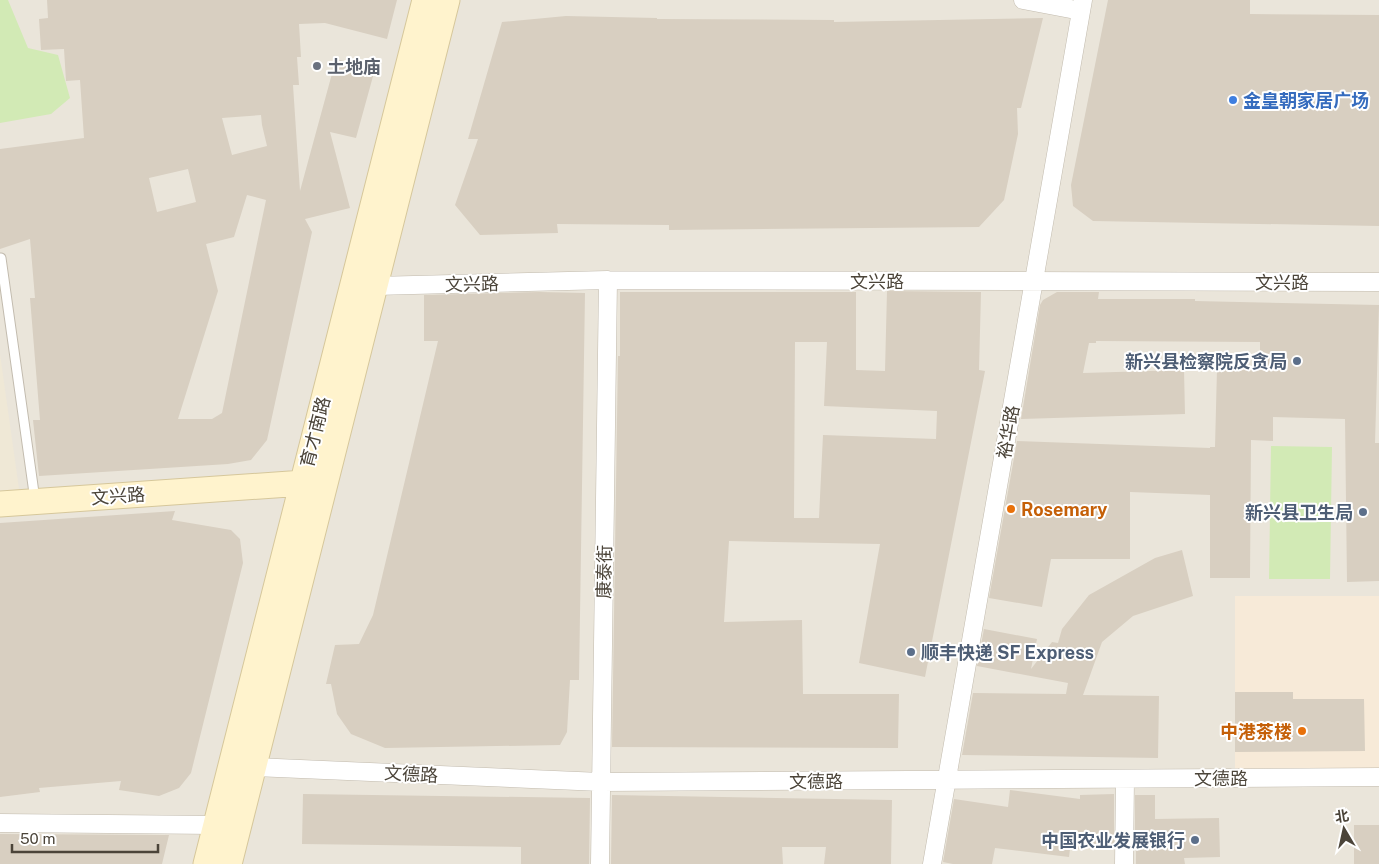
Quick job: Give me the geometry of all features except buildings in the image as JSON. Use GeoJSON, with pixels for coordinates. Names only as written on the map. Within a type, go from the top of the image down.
{"type":"FeatureCollection","features":[{"type":"Feature","properties":{"kind":"street","name":"育才南路"},"geometry":{"type":"LineString","coordinates":[[230,864],[254,767],[314,483],[424,0]]}},
{"type":"Feature","properties":{"kind":"street","name":"育才南路"},"geometry":{"type":"LineString","coordinates":[[206,864],[314,483],[375,286],[447,0]]}},
{"type":"Feature","properties":{"kind":"street"},"geometry":{"type":"LineString","coordinates":[[1022,0],[1082,6]]}},
{"type":"Feature","properties":{"kind":"street","name":"裕华路"},"geometry":{"type":"LineString","coordinates":[[932,864],[1082,6]]}},
{"type":"Feature","properties":{"kind":"street","name":"文兴路"},"geometry":{"type":"LineString","coordinates":[[375,286],[608,280],[1379,282]]}},
{"type":"Feature","properties":{"kind":"street","name":"康泰街"},"geometry":{"type":"LineString","coordinates":[[600,864],[608,280]]}},
{"type":"Feature","properties":{"kind":"street","name":"文兴路"},"geometry":{"type":"LineString","coordinates":[[0,504],[314,483]]}},
{"type":"Feature","properties":{"kind":"street","name":"文德路"},"geometry":{"type":"LineString","coordinates":[[254,767],[601,782],[1379,777]]}},
{"type":"Feature","properties":{"kind":"street"},"geometry":{"type":"LineString","coordinates":[[1124,864],[1125,779]]}},
{"type":"Feature","properties":{"kind":"street"},"geometry":{"type":"LineString","coordinates":[[0,823],[216,825]]}},
{"type":"Feature","properties":{"kind":"lane"},"geometry":{"type":"LineString","coordinates":[[1,258],[35,502]]}},
{"type":"Feature","properties":{"kind":"shaded area"},"geometry":{"type":"Polygon","coordinates":[[[0,0],[1379,0],[1379,596],[1235,596],[1235,778],[1379,777],[1379,864],[0,864],[0,0]]]}},
{"type":"Feature","properties":{"kind":"shaded area"},"geometry":{"type":"Polygon","coordinates":[[[0,354],[21,503],[0,504],[0,354]]]}},
{"type":"Feature","properties":{"kind":"shaded area"},"geometry":{"type":"Polygon","coordinates":[[[1235,596],[1379,596],[1379,777],[1235,778],[1235,596]]]}},
{"type":"Feature","properties":{"kind":"green space"},"geometry":{"type":"Polygon","coordinates":[[[0,0],[8,0],[28,48],[58,55],[70,98],[51,114],[0,123],[0,0]]]}},
{"type":"Feature","properties":{"kind":"green space"},"geometry":{"type":"Polygon","coordinates":[[[1271,446],[1332,447],[1330,579],[1269,579],[1271,446]]]}},
{"type":"Feature","properties":{"kind":"place","name":"土地庙"},"geometry":{"type":"Point","coordinates":[317,66]}},
{"type":"Feature","properties":{"kind":"place","name":"金皇朝家居广场"},"geometry":{"type":"Point","coordinates":[1233,100]}},
{"type":"Feature","properties":{"kind":"place","name":"新兴县检察院反贪局"},"geometry":{"type":"Point","coordinates":[1297,361]}},
{"type":"Feature","properties":{"kind":"place","name":"Rosemary"},"geometry":{"type":"Point","coordinates":[1011,509]}},
{"type":"Feature","properties":{"kind":"place","name":"新兴县卫生局"},"geometry":{"type":"Point","coordinates":[1363,512]}},
{"type":"Feature","properties":{"kind":"place","name":"顺丰快递 SF Express"},"geometry":{"type":"Point","coordinates":[911,652]}},
{"type":"Feature","properties":{"kind":"place","name":"中港茶楼"},"geometry":{"type":"Point","coordinates":[1302,731]}},
{"type":"Feature","properties":{"kind":"place","name":"中国农业发展银行"},"geometry":{"type":"Point","coordinates":[1195,840]}}]}
